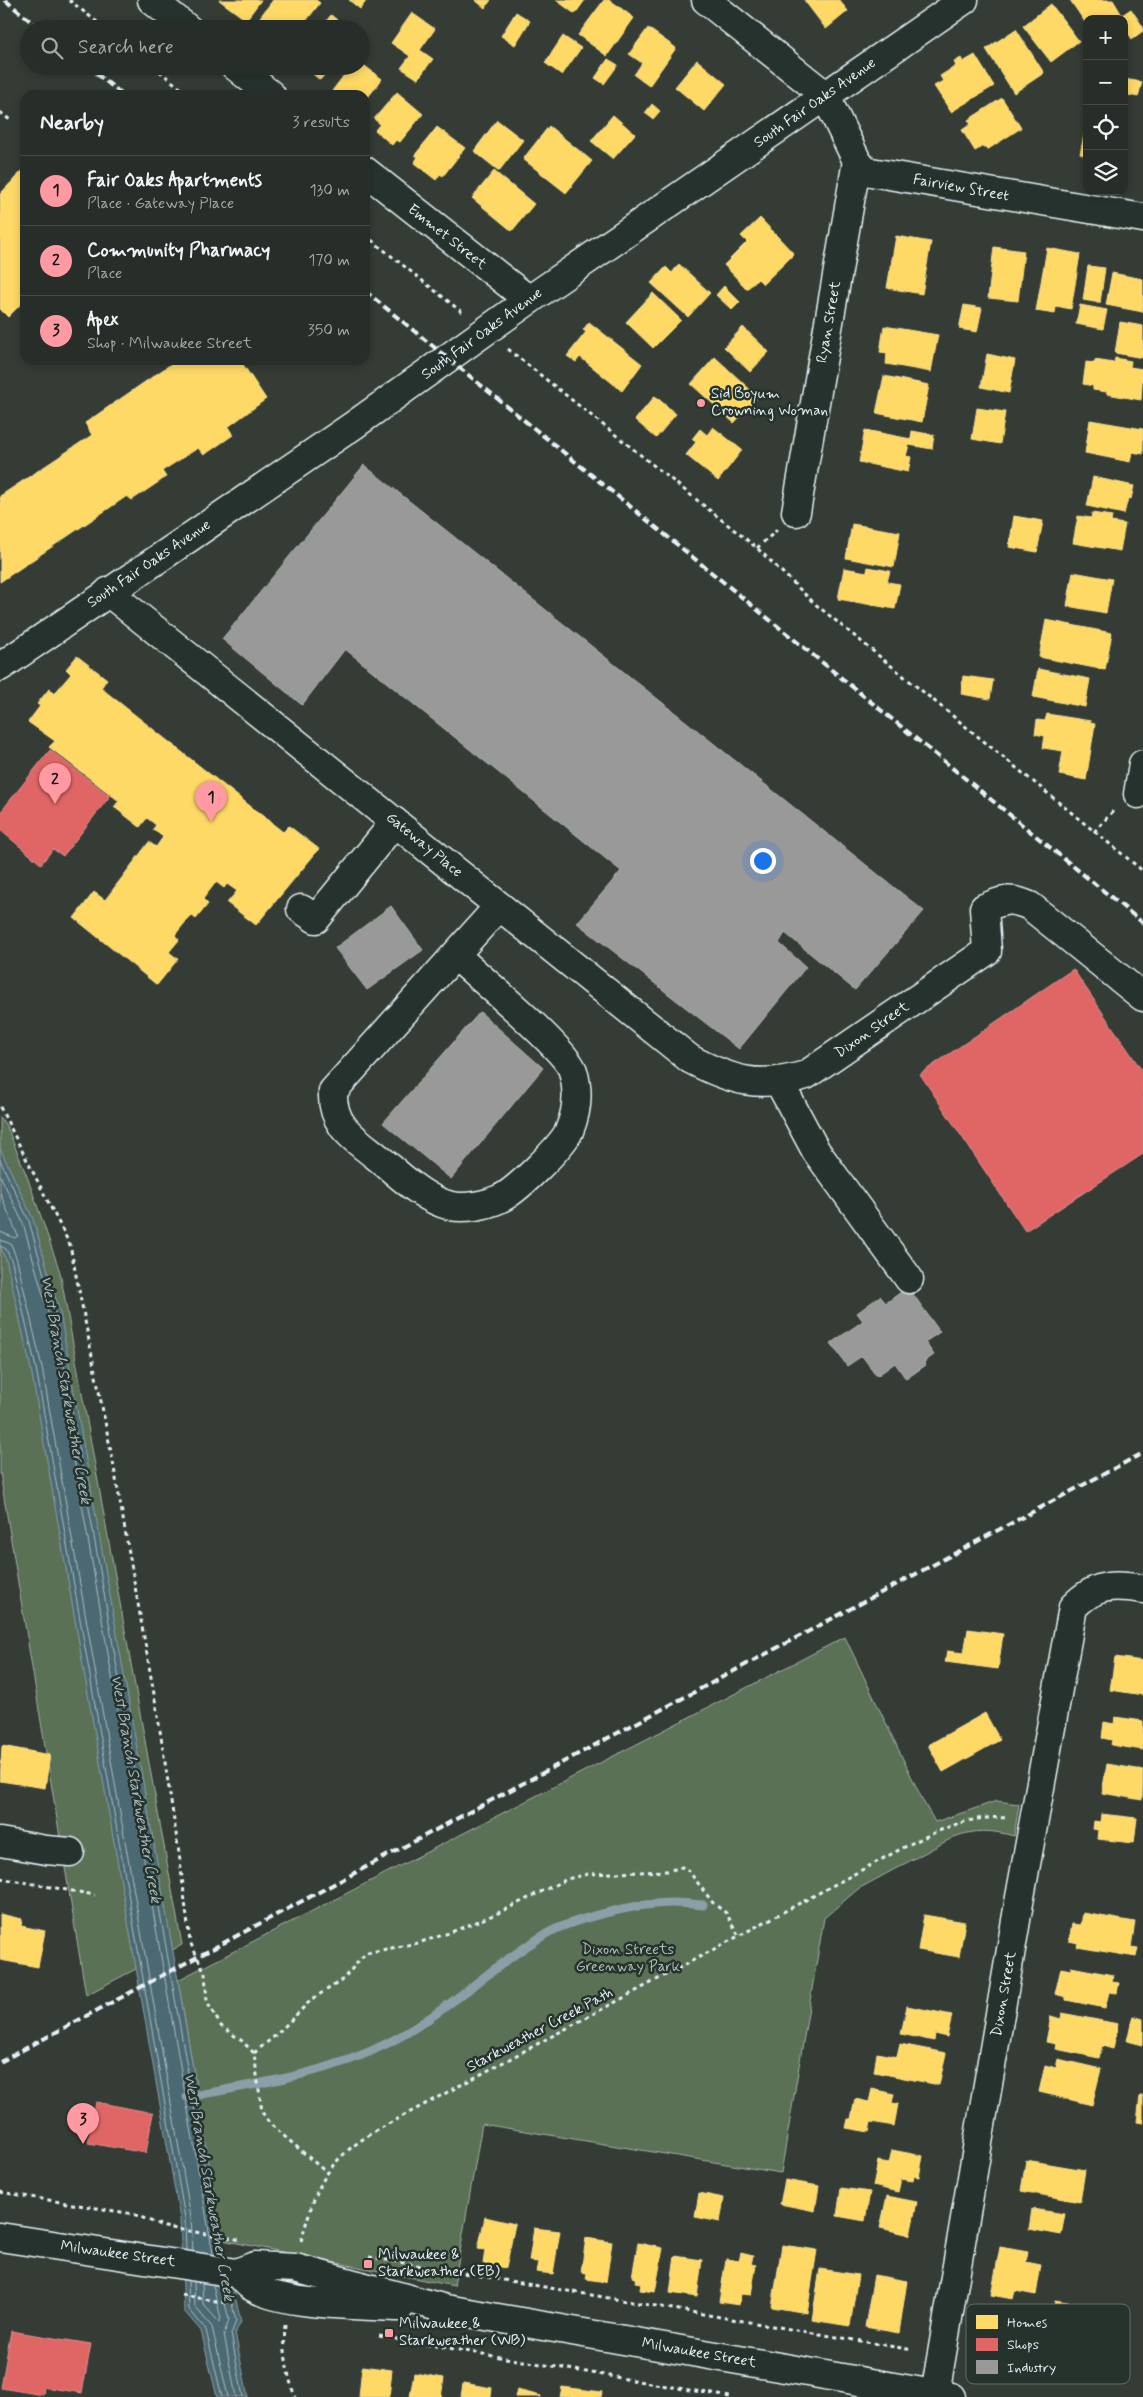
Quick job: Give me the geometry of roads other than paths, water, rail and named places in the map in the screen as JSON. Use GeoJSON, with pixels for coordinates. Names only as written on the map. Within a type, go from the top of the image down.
{"type":"FeatureCollection","features":[{"type":"Feature","properties":{"kind":"street"},"geometry":{"type":"LineString","coordinates":[[152,0],[177,20]]}},
{"type":"Feature","properties":{"kind":"street"},"geometry":{"type":"LineString","coordinates":[[706,0],[825,95],[857,161]]}},
{"type":"Feature","properties":{"kind":"street","name":"South Fair Oaks Avenue"},"geometry":{"type":"LineString","coordinates":[[0,667],[354,425],[529,300],[964,0]]}},
{"type":"Feature","properties":{"kind":"street"},"geometry":{"type":"LineString","coordinates":[[246,75],[265,90]]}},
{"type":"Feature","properties":{"kind":"street","name":"Fairview Street"},"geometry":{"type":"LineString","coordinates":[[857,161],[865,171],[882,175],[1143,218]]}},
{"type":"Feature","properties":{"kind":"street","name":"Ryan Street"},"geometry":{"type":"LineString","coordinates":[[796,512],[857,161]]}},
{"type":"Feature","properties":{"kind":"street","name":"Emmet Street"},"geometry":{"type":"LineString","coordinates":[[370,176],[529,300]]}},
{"type":"Feature","properties":{"kind":"street","name":"Gateway Place"},"geometry":{"type":"LineString","coordinates":[[108,592],[690,1059],[719,1075],[748,1082]]}},
{"type":"Feature","properties":{"kind":"street"},"geometry":{"type":"LineString","coordinates":[[1138,794],[1143,764]]}},
{"type":"Feature","properties":{"kind":"street"},"geometry":{"type":"LineString","coordinates":[[301,909],[316,919],[395,822]]}},
{"type":"Feature","properties":{"kind":"street","name":"Dixon Street"},"geometry":{"type":"LineString","coordinates":[[748,1082],[780,1082],[806,1075],[987,950],[984,908],[1004,900],[1014,899],[1030,906],[1143,997]]}},
{"type":"Feature","properties":{"kind":"street"},"geometry":{"type":"LineString","coordinates":[[455,955],[553,1045],[573,1070],[577,1102],[568,1132],[534,1172],[501,1199],[474,1206],[453,1206],[431,1199],[355,1139],[337,1120],[332,1105],[333,1091],[455,955],[499,906]]}},
{"type":"Feature","properties":{"kind":"street"},"geometry":{"type":"LineString","coordinates":[[780,1082],[816,1151],[909,1279]]}},
{"type":"Feature","properties":{"kind":"street","name":"Dixon Street"},"geometry":{"type":"LineString","coordinates":[[943,2396],[1035,1820],[1073,1607],[1081,1598],[1103,1586],[1143,1589]]}},
{"type":"Feature","properties":{"kind":"street"},"geometry":{"type":"LineString","coordinates":[[0,1842],[70,1852]]}},
{"type":"Feature","properties":{"kind":"street","name":"Milwaukee Street"},"geometry":{"type":"LineString","coordinates":[[0,2237],[169,2261],[236,2273],[251,2286],[270,2294],[321,2304],[446,2309],[943,2396]]}},
{"type":"Feature","properties":{"kind":"water","name":"West Branch Starkweather Creek"},"geometry":{"type":"Polygon","coordinates":[[[0,1148],[33,1219],[60,1313],[222,2240],[241,2322],[235,2333],[248,2397],[217,2397],[201,2331],[184,2311],[180,2219],[31,1369],[7,1263],[0,1246],[0,1148]]]}},
{"type":"Feature","properties":{"kind":"waterway","name":"West Branch Starkweather Creek"},"geometry":{"type":"LineString","coordinates":[[187,2097],[264,2083],[315,2071],[364,2054],[408,2032],[447,2006],[503,1963],[541,1937],[569,1924],[605,1913],[642,1906],[672,1903],[703,1905]]}},
{"type":"Feature","properties":{"kind":"railway"},"geometry":{"type":"LineString","coordinates":[[5,0],[29,20]]}},
{"type":"Feature","properties":{"kind":"railway"},"geometry":{"type":"LineString","coordinates":[[98,75],[117,90]]}},
{"type":"Feature","properties":{"kind":"railway"},"geometry":{"type":"LineString","coordinates":[[370,295],[1143,923]]}},
{"type":"Feature","properties":{"kind":"railway"},"geometry":{"type":"LineString","coordinates":[[0,2062],[1143,1453]]}},
{"type":"Feature","properties":{"kind":"place","name":"Sid Boyum Crowning Woman"},"geometry":{"type":"Point","coordinates":[701,403]}},
{"type":"Feature","properties":{"kind":"place","name":"Community Pharmacy"},"geometry":{"type":"Point","coordinates":[55,804]}},
{"type":"Feature","properties":{"kind":"place","name":"Fair Oaks Apartments"},"geometry":{"type":"Point","coordinates":[211,822]}},
{"type":"Feature","properties":{"kind":"place","name":"Apex"},"geometry":{"type":"Point","coordinates":[83,2144]}},
{"type":"Feature","properties":{"kind":"place","name":"Milwaukee & Starkweather (EB)"},"geometry":{"type":"Point","coordinates":[368,2264]}},
{"type":"Feature","properties":{"kind":"place","name":"Milwaukee & Starkweather (WB)"},"geometry":{"type":"Point","coordinates":[389,2333]}},
{"type":"Feature","properties":{"kind":"park label","name":"Dixon Streets Greenway Park"},"geometry":{"type":"Point","coordinates":[628,1958]}}]}
